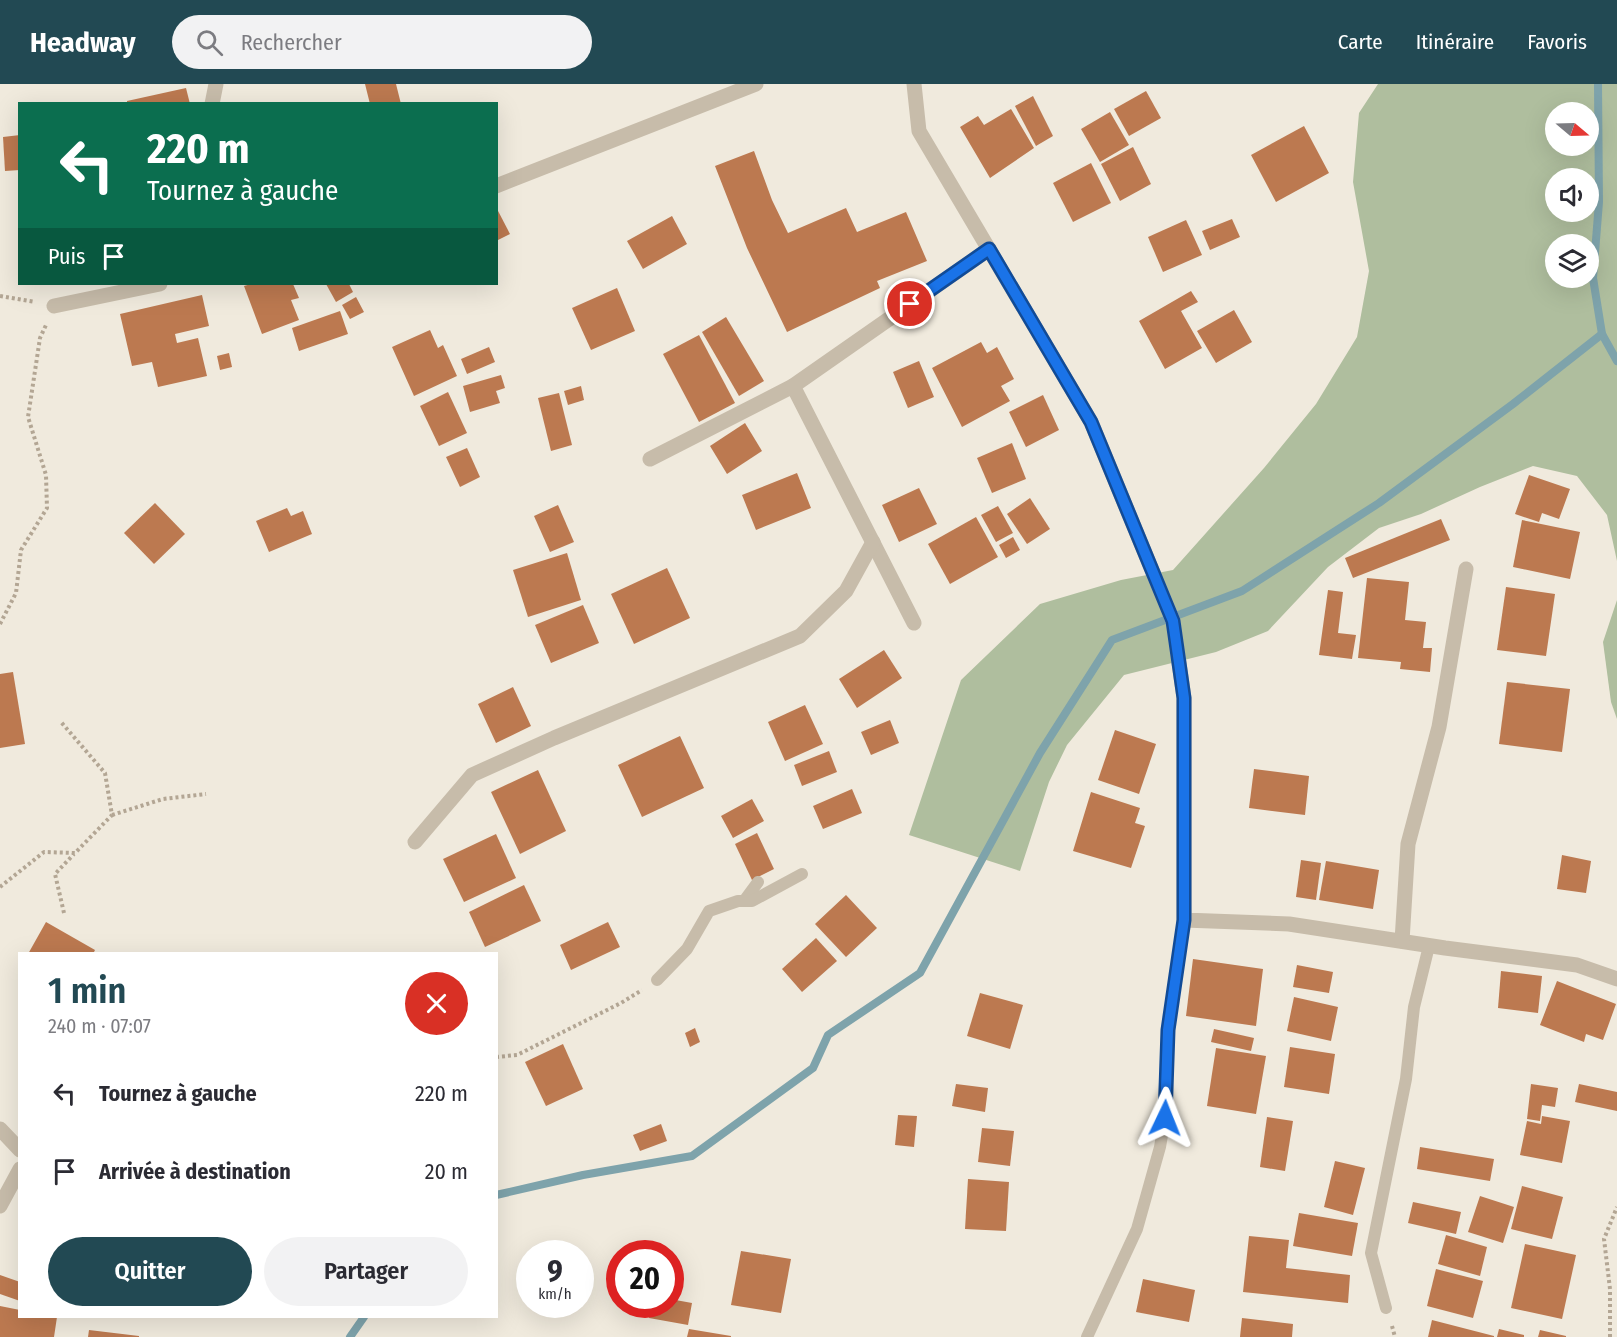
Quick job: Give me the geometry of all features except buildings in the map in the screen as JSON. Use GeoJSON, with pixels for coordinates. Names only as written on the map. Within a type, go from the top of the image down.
{"type":"FeatureCollection","features":[{"type":"Feature","properties":{"kind":"street"},"geometry":{"type":"LineString","coordinates":[[212,102],[216,84]]}},
{"type":"Feature","properties":{"kind":"street"},"geometry":{"type":"LineString","coordinates":[[498,185],[756,84]]}},
{"type":"Feature","properties":{"kind":"street"},"geometry":{"type":"LineString","coordinates":[[914,84],[919,132],[1091,422],[1173,621],[1184,698],[1184,920],[1289,924],[1429,946],[1577,965],[1617,979]]}},
{"type":"Feature","properties":{"kind":"street"},"geometry":{"type":"LineString","coordinates":[[650,459],[793,386],[989,249]]}},
{"type":"Feature","properties":{"kind":"street"},"geometry":{"type":"LineString","coordinates":[[54,306],[155,285]]}},
{"type":"Feature","properties":{"kind":"street"},"geometry":{"type":"LineString","coordinates":[[793,386],[914,623]]}},
{"type":"Feature","properties":{"kind":"street"},"geometry":{"type":"LineString","coordinates":[[415,842],[472,775],[554,738],[800,636],[846,591],[873,542]]}},
{"type":"Feature","properties":{"kind":"street"},"geometry":{"type":"LineString","coordinates":[[1402,941],[1408,844],[1439,727],[1466,569]]}},
{"type":"Feature","properties":{"kind":"street"},"geometry":{"type":"LineString","coordinates":[[0,1129],[18,1148]]}},
{"type":"Feature","properties":{"kind":"street"},"geometry":{"type":"LineString","coordinates":[[0,1206],[18,1173]]}},
{"type":"Feature","properties":{"kind":"lane"},"geometry":{"type":"LineString","coordinates":[[657,980],[687,950],[709,911],[738,901],[752,901],[802,874]]}},
{"type":"Feature","properties":{"kind":"lane"},"geometry":{"type":"LineString","coordinates":[[744,901],[758,882]]}},
{"type":"Feature","properties":{"kind":"lane"},"geometry":{"type":"LineString","coordinates":[[1087,1337],[1137,1229],[1160,1148],[1165,1118],[1168,1030],[1184,920]]}},
{"type":"Feature","properties":{"kind":"lane"},"geometry":{"type":"LineString","coordinates":[[1386,1308],[1371,1253],[1406,1079],[1414,1007],[1429,946]]}},
{"type":"Feature","properties":{"kind":"path"},"geometry":{"type":"LineString","coordinates":[[0,296],[54,306],[40,338],[28,417],[45,476],[47,508],[21,550],[16,592],[0,624]]}},
{"type":"Feature","properties":{"kind":"path"},"geometry":{"type":"LineString","coordinates":[[61,722],[105,773],[112,815]]}},
{"type":"Feature","properties":{"kind":"path"},"geometry":{"type":"LineString","coordinates":[[64,913],[55,874],[112,815],[163,799],[206,794]]}},
{"type":"Feature","properties":{"kind":"path"},"geometry":{"type":"LineString","coordinates":[[0,887],[44,852],[75,853]]}},
{"type":"Feature","properties":{"kind":"path"},"geometry":{"type":"LineString","coordinates":[[498,1057],[517,1054],[621,1003],[657,980]]}},
{"type":"Feature","properties":{"kind":"path"},"geometry":{"type":"LineString","coordinates":[[1610,1337],[1610,1289],[1604,1239],[1617,1207]]}},
{"type":"Feature","properties":{"kind":"green space"},"geometry":{"type":"Polygon","coordinates":[[[1378,84],[1617,84],[1617,561],[1607,515],[1577,476],[1533,466],[1421,514],[1379,528],[1328,567],[1268,631],[1216,652],[1124,675],[1067,745],[1049,782],[1020,871],[909,835],[961,680],[1040,604],[1121,580],[1173,570],[1264,468],[1316,404],[1357,337],[1369,271],[1353,182],[1359,113],[1378,84]]]}},
{"type":"Feature","properties":{"kind":"green space"},"geometry":{"type":"Polygon","coordinates":[[[1617,600],[1617,719],[1611,702],[1603,642],[1617,600]]]}},
{"type":"Feature","properties":{"kind":"waterway"},"geometry":{"type":"LineString","coordinates":[[1598,84],[1599,202],[1593,278],[1602,334],[1617,361]]}},
{"type":"Feature","properties":{"kind":"waterway"},"geometry":{"type":"LineString","coordinates":[[498,1195],[583,1175],[692,1156],[813,1068],[828,1035],[920,973],[1040,753],[1112,640],[1242,591],[1379,503],[1513,404],[1602,334]]}},
{"type":"Feature","properties":{"kind":"waterway"},"geometry":{"type":"LineString","coordinates":[[350,1337],[363,1318]]}},
{"type":"Feature","properties":{"kind":"route"},"geometry":{"type":"LineString","coordinates":[[910,304],[989,249],[1091,422],[1173,621],[1184,698],[1184,920],[1168,1030],[1165,1118]]}}]}
